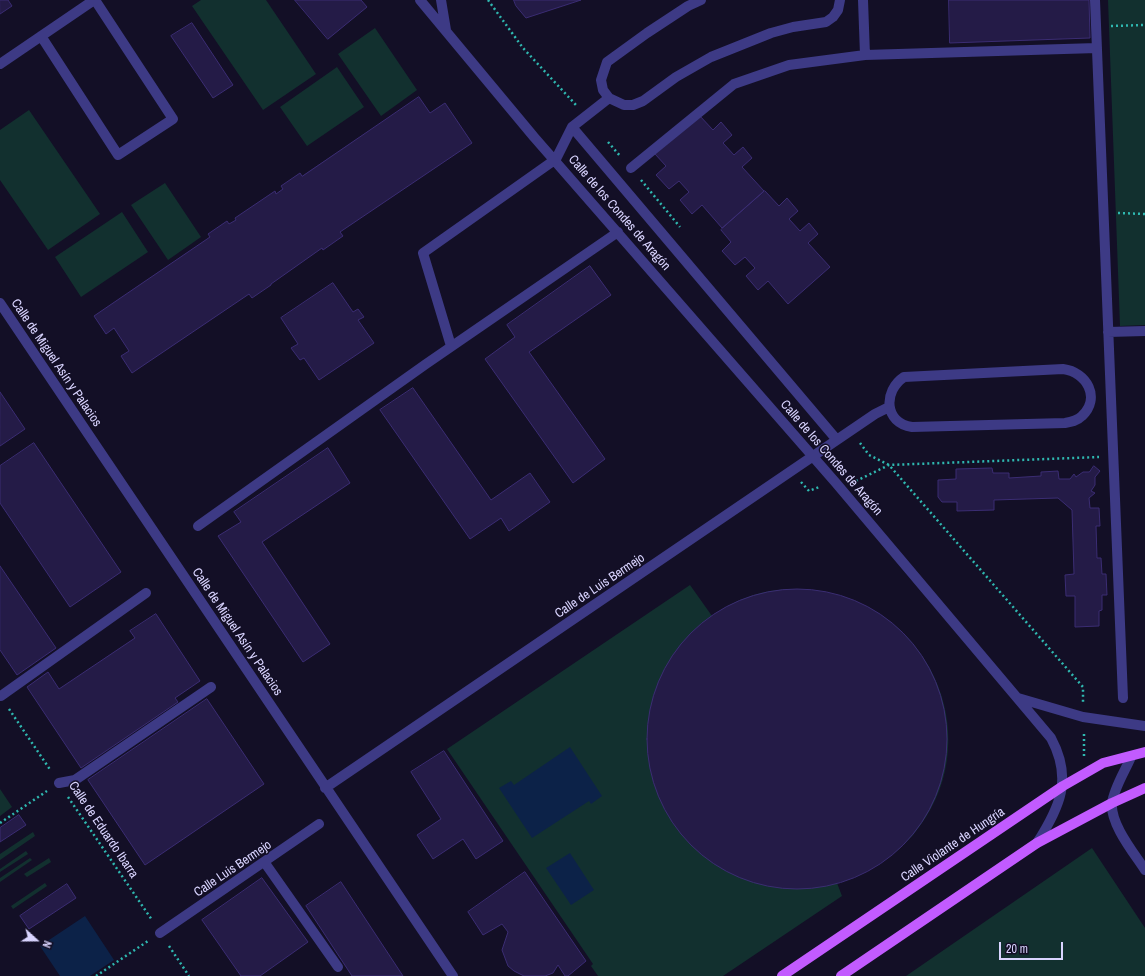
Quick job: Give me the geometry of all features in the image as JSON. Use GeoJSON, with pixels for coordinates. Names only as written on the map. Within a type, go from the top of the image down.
{"type":"FeatureCollection","features":[{"type":"Feature","properties":{"kind":"main road","name":"Calle Violante de Hungría"},"geometry":{"type":"LineString","coordinates":[[782,976],[1063,786],[1103,763],[1113,759],[1131,757],[1145,752]]}},
{"type":"Feature","properties":{"kind":"main road"},"geometry":{"type":"LineString","coordinates":[[841,976],[1037,843],[1112,803],[1145,788]]}},
{"type":"Feature","properties":{"kind":"street"},"geometry":{"type":"LineString","coordinates":[[0,64],[41,36],[94,0],[173,119],[118,155],[41,36]]}},
{"type":"Feature","properties":{"kind":"street","name":"Calle de los Condes de Aragón"},"geometry":{"type":"LineString","coordinates":[[420,0],[524,125],[556,159],[1046,731],[1055,746],[1062,767],[1063,786]]}},
{"type":"Feature","properties":{"kind":"street"},"geometry":{"type":"LineString","coordinates":[[440,0],[446,30]]}},
{"type":"Feature","properties":{"kind":"street"},"geometry":{"type":"LineString","coordinates":[[701,0],[688,6],[647,33],[608,62],[601,80],[603,90],[609,98],[624,105],[633,105],[643,101],[676,77],[711,57],[771,33],[793,27],[826,22],[833,17],[838,10],[840,0]]}},
{"type":"Feature","properties":{"kind":"street"},"geometry":{"type":"LineString","coordinates":[[863,0],[865,55]]}},
{"type":"Feature","properties":{"kind":"street"},"geometry":{"type":"LineString","coordinates":[[1095,0],[1123,698]]}},
{"type":"Feature","properties":{"kind":"street"},"geometry":{"type":"LineString","coordinates":[[631,168],[734,84],[789,64],[865,55],[1097,48]]}},
{"type":"Feature","properties":{"kind":"street","name":"Calle de los Condes de Aragón"},"geometry":{"type":"LineString","coordinates":[[556,159],[572,127],[609,98]]}},
{"type":"Feature","properties":{"kind":"street","name":"Calle de los Condes de Aragón"},"geometry":{"type":"LineString","coordinates":[[572,127],[837,440]]}},
{"type":"Feature","properties":{"kind":"street"},"geometry":{"type":"LineString","coordinates":[[451,346],[423,253],[556,159]]}},
{"type":"Feature","properties":{"kind":"street"},"geometry":{"type":"LineString","coordinates":[[198,526],[451,346],[618,232]]}},
{"type":"Feature","properties":{"kind":"street","name":"Calle de Miguel Asín y Palacios"},"geometry":{"type":"LineString","coordinates":[[0,302],[325,788],[453,976]]}},
{"type":"Feature","properties":{"kind":"street"},"geometry":{"type":"LineString","coordinates":[[1108,332],[1145,331]]}},
{"type":"Feature","properties":{"kind":"street"},"geometry":{"type":"LineString","coordinates":[[1063,369],[1072,370],[1080,374],[1086,380],[1090,393],[1086,410],[1081,417],[1065,423],[912,427],[906,426],[896,419],[889,407],[891,391],[904,377],[1063,369]]}},
{"type":"Feature","properties":{"kind":"street","name":"Calle de Luis Bermejo"},"geometry":{"type":"LineString","coordinates":[[325,788],[875,414],[889,407]]}},
{"type":"Feature","properties":{"kind":"street"},"geometry":{"type":"LineString","coordinates":[[1,696],[146,593]]}},
{"type":"Feature","properties":{"kind":"street"},"geometry":{"type":"LineString","coordinates":[[59,783],[75,780],[212,686]]}},
{"type":"Feature","properties":{"kind":"street"},"geometry":{"type":"LineString","coordinates":[[1018,698],[1083,717],[1145,726]]}},
{"type":"Feature","properties":{"kind":"street"},"geometry":{"type":"LineString","coordinates":[[1131,757],[1112,803],[1116,822],[1145,870]]}},
{"type":"Feature","properties":{"kind":"street"},"geometry":{"type":"LineString","coordinates":[[1037,843],[1055,811],[1063,786]]}},
{"type":"Feature","properties":{"kind":"street","name":"Calle Luis Bermejo"},"geometry":{"type":"LineString","coordinates":[[160,933],[265,863],[319,824]]}},
{"type":"Feature","properties":{"kind":"street"},"geometry":{"type":"LineString","coordinates":[[265,863],[338,967]]}},
{"type":"Feature","properties":{"kind":"path"},"geometry":{"type":"LineString","coordinates":[[1096,27],[1145,25]]}},
{"type":"Feature","properties":{"kind":"path"},"geometry":{"type":"LineString","coordinates":[[1104,212],[1145,214]]}},
{"type":"Feature","properties":{"kind":"path"},"geometry":{"type":"LineString","coordinates":[[889,465],[1113,456]]}},
{"type":"Feature","properties":{"kind":"path","name":"Calle de Eduardo Ibarra"},"geometry":{"type":"LineString","coordinates":[[1,696],[189,976]]}},
{"type":"Feature","properties":{"kind":"path"},"geometry":{"type":"LineString","coordinates":[[0,823],[59,783]]}},
{"type":"Feature","properties":{"kind":"path"},"geometry":{"type":"LineString","coordinates":[[96,976],[160,933]]}},
{"type":"Feature","properties":{"kind":"green space"},"geometry":{"type":"Polygon","coordinates":[[[201,0],[266,0],[316,74],[263,110],[192,6],[201,0]]]}},
{"type":"Feature","properties":{"kind":"green space"},"geometry":{"type":"Polygon","coordinates":[[[1108,0],[1145,0],[1145,325],[1120,326],[1108,0]]]}},
{"type":"Feature","properties":{"kind":"green space"},"geometry":{"type":"Polygon","coordinates":[[[375,28],[417,90],[381,116],[338,54],[375,28]]]}},
{"type":"Feature","properties":{"kind":"green space"},"geometry":{"type":"Polygon","coordinates":[[[337,67],[364,107],[307,146],[280,107],[337,67]]]}},
{"type":"Feature","properties":{"kind":"green space"},"geometry":{"type":"Polygon","coordinates":[[[29,110],[100,214],[48,250],[0,180],[0,130],[29,110]]]}},
{"type":"Feature","properties":{"kind":"green space"},"geometry":{"type":"Polygon","coordinates":[[[165,183],[201,237],[168,260],[131,205],[165,183]]]}},
{"type":"Feature","properties":{"kind":"green space"},"geometry":{"type":"Polygon","coordinates":[[[122,212],[148,252],[81,297],[55,257],[122,212]]]}},
{"type":"Feature","properties":{"kind":"green space"},"geometry":{"type":"Polygon","coordinates":[[[690,585],[712,616],[724,608],[749,596],[776,590],[803,589],[818,591],[859,603],[893,624],[919,652],[938,685],[947,722],[947,761],[936,799],[913,835],[905,844],[888,858],[869,870],[837,883],[842,896],[723,976],[598,976],[591,966],[593,964],[447,749],[690,585]]]}},
{"type":"Feature","properties":{"kind":"green space"},"geometry":{"type":"Polygon","coordinates":[[[0,789],[12,807],[0,816],[0,789]]]}},
{"type":"Feature","properties":{"kind":"green space"},"geometry":{"type":"Polygon","coordinates":[[[33,832],[35,836],[0,860],[0,854],[33,832]]]}},
{"type":"Feature","properties":{"kind":"green space"},"geometry":{"type":"Polygon","coordinates":[[[1092,848],[1145,928],[1145,976],[906,976],[1092,848]]]}},
{"type":"Feature","properties":{"kind":"green space"},"geometry":{"type":"Polygon","coordinates":[[[26,851],[28,854],[0,872],[0,869],[26,851]]]}},
{"type":"Feature","properties":{"kind":"green space"},"geometry":{"type":"Polygon","coordinates":[[[30,858],[32,860],[0,882],[0,878],[30,858]]]}},
{"type":"Feature","properties":{"kind":"green space"},"geometry":{"type":"Polygon","coordinates":[[[49,858],[51,862],[27,877],[24,874],[49,858]]]}},
{"type":"Feature","properties":{"kind":"green space"},"geometry":{"type":"Polygon","coordinates":[[[45,883],[47,886],[13,909],[11,906],[45,883]]]}},
{"type":"Feature","properties":{"kind":"water"},"geometry":{"type":"Polygon","coordinates":[[[570,747],[602,796],[591,804],[589,801],[532,838],[499,788],[511,781],[514,785],[570,747]]]}},
{"type":"Feature","properties":{"kind":"water"},"geometry":{"type":"Polygon","coordinates":[[[693,760],[737,826],[704,848],[660,782],[693,760]]]}},
{"type":"Feature","properties":{"kind":"water"},"geometry":{"type":"Polygon","coordinates":[[[570,853],[594,890],[571,905],[546,868],[570,853]]]}},
{"type":"Feature","properties":{"kind":"water"},"geometry":{"type":"Polygon","coordinates":[[[85,916],[114,960],[90,976],[60,976],[40,946],[85,916]]]}},
{"type":"Feature","properties":{"kind":"building"},"geometry":{"type":"Polygon","coordinates":[[[0,0],[8,0],[12,6],[0,14],[0,0]]]}},
{"type":"Feature","properties":{"kind":"building"},"geometry":{"type":"Polygon","coordinates":[[[295,0],[361,0],[367,7],[328,39],[295,0]]]}},
{"type":"Feature","properties":{"kind":"building"},"geometry":{"type":"Polygon","coordinates":[[[514,0],[581,0],[526,18],[516,6],[514,0]]]}},
{"type":"Feature","properties":{"kind":"building"},"geometry":{"type":"Polygon","coordinates":[[[949,0],[1089,0],[1090,38],[950,43],[949,0]]]}},
{"type":"Feature","properties":{"kind":"building"},"geometry":{"type":"Polygon","coordinates":[[[192,23],[233,85],[213,98],[171,36],[192,23]]]}},
{"type":"Feature","properties":{"kind":"building"},"geometry":{"type":"Polygon","coordinates":[[[419,97],[430,113],[445,103],[472,143],[340,232],[343,236],[323,250],[322,248],[252,298],[249,294],[132,373],[121,356],[129,351],[114,328],[106,334],[94,316],[210,237],[208,234],[227,221],[229,224],[236,220],[235,218],[275,191],[276,194],[283,189],[281,186],[300,173],[302,176],[419,97]]]}},
{"type":"Feature","properties":{"kind":"building"},"geometry":{"type":"Polygon","coordinates":[[[699,115],[713,130],[721,122],[732,135],[723,143],[734,155],[743,147],[752,158],[742,167],[764,191],[722,228],[702,205],[692,214],[680,200],[689,192],[679,181],[669,189],[656,175],[666,166],[655,154],[699,115]]]}},
{"type":"Feature","properties":{"kind":"building"},"geometry":{"type":"Polygon","coordinates":[[[765,191],[779,206],[787,198],[798,211],[789,219],[800,231],[809,223],[818,234],[808,243],[830,267],[788,304],[768,281],[758,290],[746,276],[755,268],[745,257],[735,265],[722,251],[731,242],[721,230],[765,191]]]}},
{"type":"Feature","properties":{"kind":"building"},"geometry":{"type":"Polygon","coordinates":[[[590,266],[611,295],[529,352],[605,459],[573,483],[485,359],[515,337],[507,325],[590,266]]]}},
{"type":"Feature","properties":{"kind":"building"},"geometry":{"type":"Polygon","coordinates":[[[333,283],[353,312],[358,309],[364,317],[358,320],[374,343],[319,380],[304,358],[300,360],[291,348],[298,344],[281,318],[333,283]]]}},
{"type":"Feature","properties":{"kind":"building"},"geometry":{"type":"Polygon","coordinates":[[[413,388],[491,500],[530,473],[550,502],[509,531],[501,518],[470,539],[380,410],[413,388]]]}},
{"type":"Feature","properties":{"kind":"building"},"geometry":{"type":"Polygon","coordinates":[[[0,392],[25,429],[0,446],[0,392]]]}},
{"type":"Feature","properties":{"kind":"building"},"geometry":{"type":"Polygon","coordinates":[[[34,443],[121,572],[70,607],[0,503],[0,466],[34,443]]]}},
{"type":"Feature","properties":{"kind":"building"},"geometry":{"type":"Polygon","coordinates":[[[328,448],[350,483],[262,542],[330,644],[303,662],[218,536],[241,522],[234,512],[328,448]]]}},
{"type":"Feature","properties":{"kind":"building"},"geometry":{"type":"Polygon","coordinates":[[[1094,466],[1100,471],[1095,477],[1095,485],[1091,491],[1095,493],[1089,498],[1090,508],[1099,508],[1100,526],[1096,526],[1097,558],[1101,558],[1102,574],[1106,574],[1107,595],[1102,595],[1102,610],[1099,611],[1099,626],[1075,627],[1075,596],[1066,596],[1065,575],[1074,574],[1072,510],[1058,498],[994,500],[994,510],[957,511],[957,502],[942,502],[938,497],[938,480],[956,479],[956,469],[992,468],[993,473],[1009,473],[1009,478],[1041,476],[1041,472],[1058,471],[1059,479],[1070,479],[1074,474],[1076,477],[1083,472],[1089,472],[1094,466]]]}},
{"type":"Feature","properties":{"kind":"building"},"geometry":{"type":"Polygon","coordinates":[[[0,566],[56,648],[17,675],[0,650],[0,566]]]}},
{"type":"Feature","properties":{"kind":"building"},"geometry":{"type":"Polygon","coordinates":[[[797,589],[826,592],[841,595],[854,600],[880,614],[903,633],[922,656],[936,682],[941,695],[944,710],[947,739],[944,768],[941,783],[936,796],[922,822],[903,845],[880,864],[854,878],[841,883],[826,886],[797,889],[768,886],[753,883],[740,878],[714,864],[691,845],[672,822],[658,796],[653,783],[650,768],[647,739],[650,710],[653,695],[658,682],[672,656],[691,633],[714,614],[740,600],[753,595],[768,592],[797,589]]]}},
{"type":"Feature","properties":{"kind":"building"},"geometry":{"type":"Polygon","coordinates":[[[156,614],[200,681],[175,698],[178,702],[81,768],[27,687],[48,672],[59,689],[135,638],[130,631],[156,614]]]}},
{"type":"Feature","properties":{"kind":"building"},"geometry":{"type":"Polygon","coordinates":[[[207,699],[264,784],[145,865],[88,780],[207,699]]]}},
{"type":"Feature","properties":{"kind":"building"},"geometry":{"type":"Polygon","coordinates":[[[444,751],[503,841],[476,859],[463,839],[433,859],[417,835],[441,819],[411,772],[444,751]]]}},
{"type":"Feature","properties":{"kind":"building"},"geometry":{"type":"Polygon","coordinates":[[[19,815],[26,825],[0,842],[0,828],[19,815]]]}},
{"type":"Feature","properties":{"kind":"building"},"geometry":{"type":"Polygon","coordinates":[[[525,872],[586,961],[568,976],[565,976],[558,965],[553,973],[545,976],[524,976],[514,971],[508,966],[502,950],[508,932],[502,924],[483,935],[468,912],[525,872]]]}},
{"type":"Feature","properties":{"kind":"building"},"geometry":{"type":"Polygon","coordinates":[[[262,878],[308,942],[260,976],[241,976],[202,920],[262,878]]]}},
{"type":"Feature","properties":{"kind":"building"},"geometry":{"type":"Polygon","coordinates":[[[341,882],[403,976],[352,976],[306,906],[341,882]]]}},
{"type":"Feature","properties":{"kind":"building"},"geometry":{"type":"Polygon","coordinates":[[[67,884],[76,898],[29,929],[20,916],[67,884]]]}}]}
